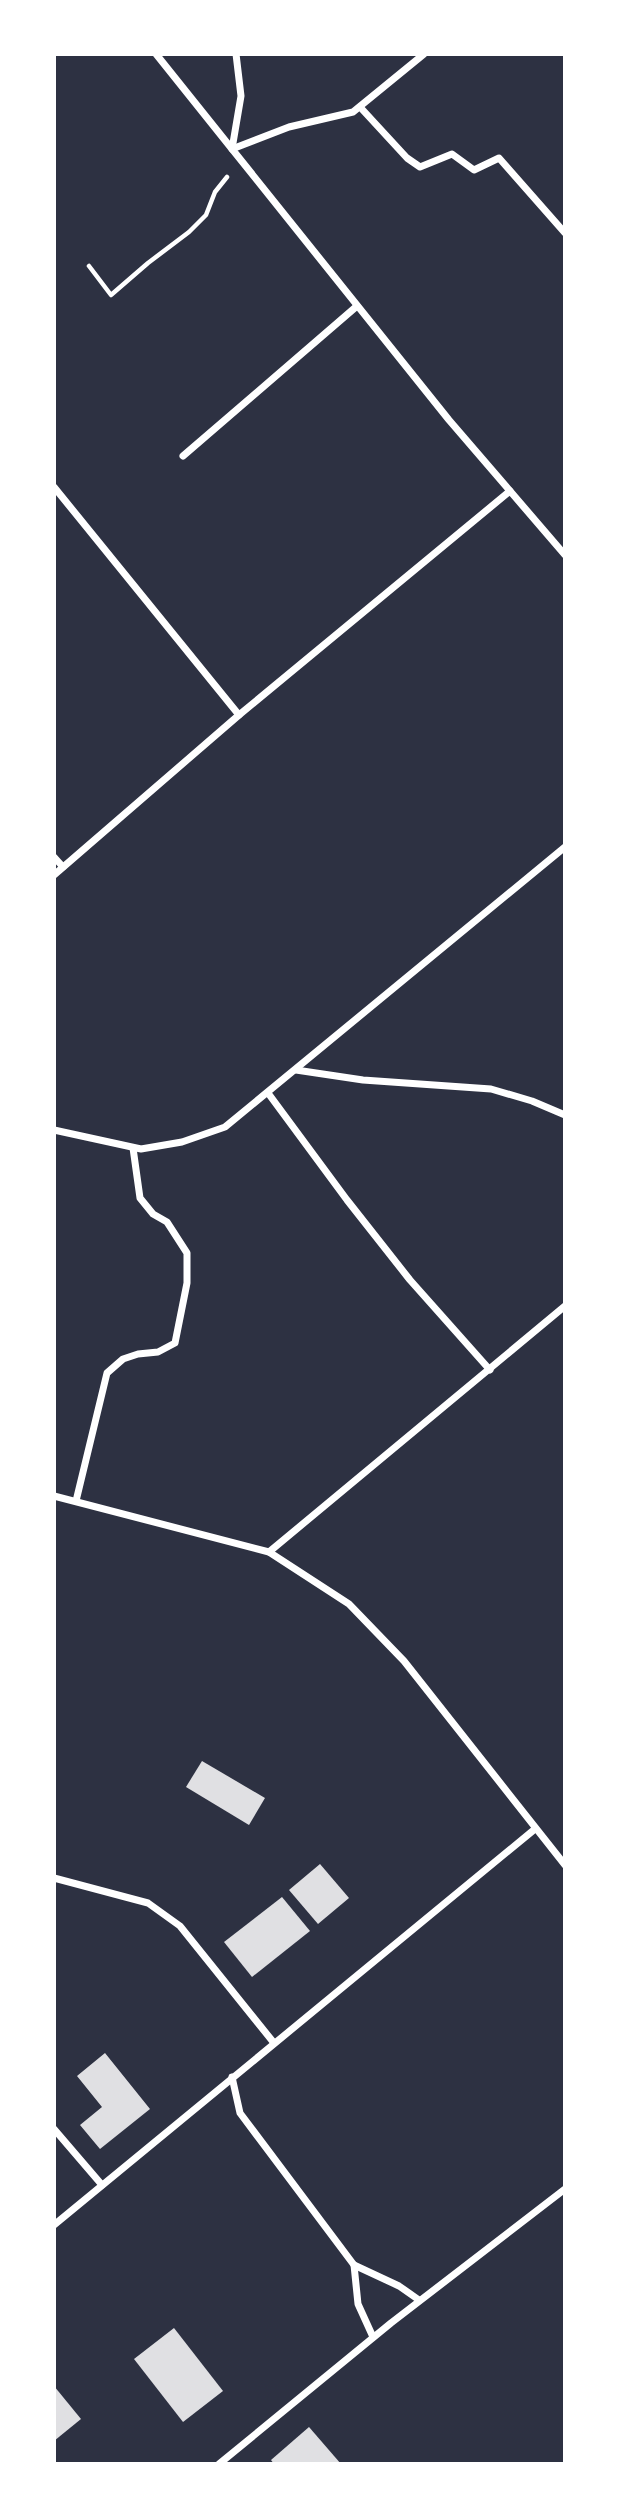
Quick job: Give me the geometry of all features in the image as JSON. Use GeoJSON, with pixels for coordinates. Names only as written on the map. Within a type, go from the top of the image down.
{"type":"FeatureCollection","features":[{"type":"Feature","properties":{"kind":"street"},"geometry":{"type":"LineString","coordinates":[[156,54],[449,420],[565,555]]}},
{"type":"Feature","properties":{"kind":"street"},"geometry":{"type":"LineString","coordinates":[[232,149],[241,96],[236,54]]}},
{"type":"Feature","properties":{"kind":"street"},"geometry":{"type":"LineString","coordinates":[[232,149],[289,127],[353,113],[424,54]]}},
{"type":"Feature","properties":{"kind":"street"},"geometry":{"type":"LineString","coordinates":[[360,107],[407,158],[420,167],[452,154],[474,170],[499,158],[565,233]]}},
{"type":"Feature","properties":{"kind":"street"},"geometry":{"type":"LineString","coordinates":[[183,456],[357,306]]}},
{"type":"Feature","properties":{"kind":"street"},"geometry":{"type":"LineString","coordinates":[[54,487],[239,715]]}},
{"type":"Feature","properties":{"kind":"street"},"geometry":{"type":"LineString","coordinates":[[54,875],[239,715],[510,491]]}},
{"type":"Feature","properties":{"kind":"street"},"geometry":{"type":"LineString","coordinates":[[54,1130],[141,1149],[182,1142],[225,1127],[565,847]]}},
{"type":"Feature","properties":{"kind":"street"},"geometry":{"type":"LineString","coordinates":[[54,857],[63,867]]}},
{"type":"Feature","properties":{"kind":"street"},"geometry":{"type":"LineString","coordinates":[[296,1070],[363,1080],[491,1088],[533,1101],[565,1115]]}},
{"type":"Feature","properties":{"kind":"street"},"geometry":{"type":"LineString","coordinates":[[268,1093],[410,1280],[490,1370]]}},
{"type":"Feature","properties":{"kind":"street"},"geometry":{"type":"LineString","coordinates":[[76,1501],[107,1373],[123,1359],[158,1352],[175,1343],[187,1283],[187,1253],[167,1222],[153,1214],[139,1198],[133,1148]]}},
{"type":"Feature","properties":{"kind":"street"},"geometry":{"type":"LineString","coordinates":[[269,1552],[565,1306]]}},
{"type":"Feature","properties":{"kind":"street"},"geometry":{"type":"LineString","coordinates":[[54,1496],[269,1552],[348,1604],[404,1661],[565,1865]]}},
{"type":"Feature","properties":{"kind":"street"},"geometry":{"type":"LineString","coordinates":[[54,2225],[535,1829]]}},
{"type":"Feature","properties":{"kind":"street"},"geometry":{"type":"LineString","coordinates":[[54,1878],[148,1903],[180,1926],[274,2043]]}},
{"type":"Feature","properties":{"kind":"street"},"geometry":{"type":"LineString","coordinates":[[232,2077],[240,2113],[354,2265],[399,2286],[419,2300]]}},
{"type":"Feature","properties":{"kind":"street"},"geometry":{"type":"LineString","coordinates":[[54,2129],[102,2185]]}},
{"type":"Feature","properties":{"kind":"street"},"geometry":{"type":"LineString","coordinates":[[219,2464],[419,2300],[565,2189]]}},
{"type":"Feature","properties":{"kind":"street"},"geometry":{"type":"LineString","coordinates":[[354,2265],[358,2304],[373,2337]]}},
{"type":"Feature","properties":{"kind":"path"},"geometry":{"type":"LineString","coordinates":[[89,266],[111,295],[190,232],[206,215],[215,192],[229,174],[232,149]]}},
{"type":"Feature","properties":{"kind":"building"},"geometry":{"type":"Polygon","coordinates":[[[202,1761],[265,1798],[249,1825],[186,1787],[202,1761]]]}},
{"type":"Feature","properties":{"kind":"building"},"geometry":{"type":"Polygon","coordinates":[[[320,1864],[349,1898],[318,1924],[289,1890],[320,1864]]]}},
{"type":"Feature","properties":{"kind":"building"},"geometry":{"type":"Polygon","coordinates":[[[282,1897],[310,1931],[252,1977],[224,1942],[282,1897]]]}},
{"type":"Feature","properties":{"kind":"building"},"geometry":{"type":"Polygon","coordinates":[[[105,2053],[150,2109],[100,2149],[80,2125],[102,2107],[77,2076],[105,2053]]]}},
{"type":"Feature","properties":{"kind":"building"},"geometry":{"type":"Polygon","coordinates":[[[174,2328],[223,2391],[183,2422],[134,2359],[174,2328]]]}},
{"type":"Feature","properties":{"kind":"building"},"geometry":{"type":"Polygon","coordinates":[[[54,2386],[81,2419],[54,2441],[54,2386]]]}},
{"type":"Feature","properties":{"kind":"building"},"geometry":{"type":"Polygon","coordinates":[[[309,2427],[341,2464],[274,2464],[271,2460],[309,2427]]]}}]}
